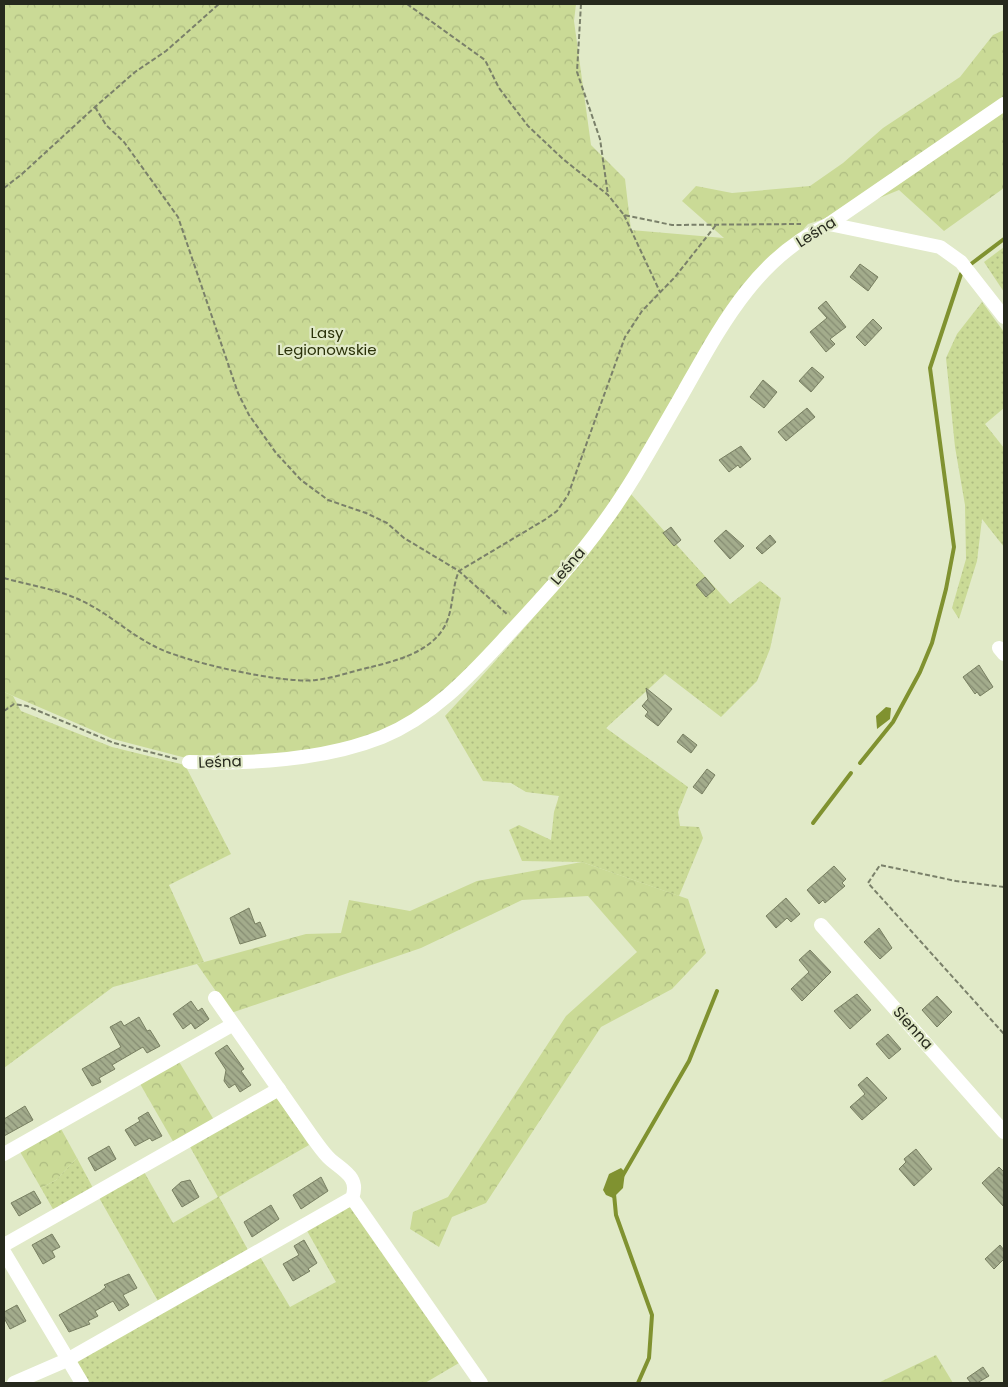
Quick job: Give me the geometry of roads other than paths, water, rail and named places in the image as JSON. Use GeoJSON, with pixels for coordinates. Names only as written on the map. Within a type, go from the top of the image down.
{"type":"FeatureCollection","features":[{"type":"Feature","properties":{"kind":"street","name":"Leśna"},"geometry":{"type":"LineString","coordinates":[[189,762],[214,763],[313,756],[382,737],[430,710],[474,671],[518,623],[604,522],[653,446],[741,296],[763,271],[805,235],[829,224],[1004,104]]}},
{"type":"Feature","properties":{"kind":"street"},"geometry":{"type":"LineString","coordinates":[[829,224],[940,247],[961,262],[1004,317]]}},
{"type":"Feature","properties":{"kind":"street","name":"Sienna"},"geometry":{"type":"LineString","coordinates":[[821,926],[1004,1132]]}},
{"type":"Feature","properties":{"kind":"street"},"geometry":{"type":"LineString","coordinates":[[14,1383],[67,1360],[352,1198],[354,1191],[350,1175],[324,1153],[232,1025],[215,998]]}},
{"type":"Feature","properties":{"kind":"street"},"geometry":{"type":"LineString","coordinates":[[4,1154],[232,1025]]}},
{"type":"Feature","properties":{"kind":"street"},"geometry":{"type":"LineString","coordinates":[[4,1245],[279,1089]]}},
{"type":"Feature","properties":{"kind":"street"},"geometry":{"type":"LineString","coordinates":[[352,1198],[481,1383]]}},
{"type":"Feature","properties":{"kind":"street"},"geometry":{"type":"LineString","coordinates":[[4,1252],[82,1383]]}},
{"type":"Feature","properties":{"kind":"waterway"},"geometry":{"type":"LineString","coordinates":[[971,264],[1004,239]]}},
{"type":"Feature","properties":{"kind":"waterway"},"geometry":{"type":"LineString","coordinates":[[860,763],[893,722],[920,672],[932,643],[946,589],[954,547],[930,368],[961,274]]}},
{"type":"Feature","properties":{"kind":"waterway"},"geometry":{"type":"LineString","coordinates":[[813,823],[851,773]]}},
{"type":"Feature","properties":{"kind":"waterway"},"geometry":{"type":"LineString","coordinates":[[623,1175],[689,1061],[717,991]]}},
{"type":"Feature","properties":{"kind":"waterway"},"geometry":{"type":"LineString","coordinates":[[614,1194],[616,1215],[652,1315],[649,1358],[638,1383]]}},
{"type":"Feature","properties":{"kind":"park label","name":"Lasy Legionowskie"},"geometry":{"type":"Point","coordinates":[327,342]}}]}
